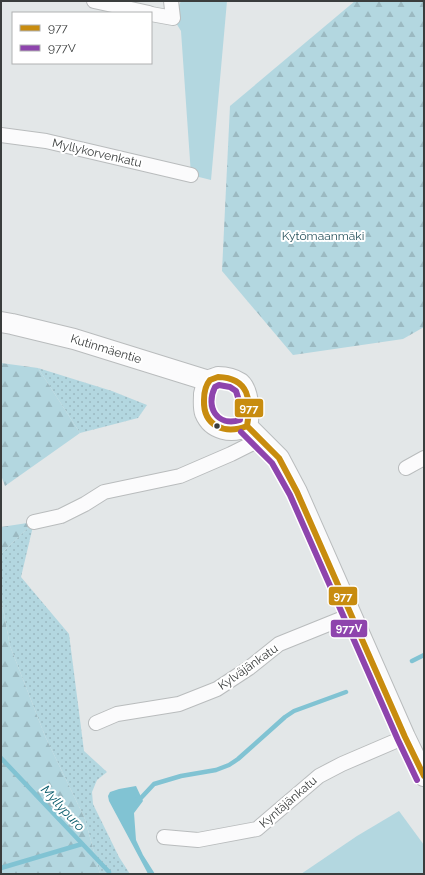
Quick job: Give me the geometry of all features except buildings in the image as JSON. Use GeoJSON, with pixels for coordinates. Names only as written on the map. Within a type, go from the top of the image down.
{"type":"FeatureCollection","features":[{"type":"Feature","properties":{"kind":"street"},"geometry":{"type":"LineString","coordinates":[[94,1],[145,12]]}},
{"type":"Feature","properties":{"kind":"street"},"geometry":{"type":"LineString","coordinates":[[152,13],[172,18],[171,1]]}},
{"type":"Feature","properties":{"kind":"street","name":"Myllykorvenkatu"},"geometry":{"type":"LineString","coordinates":[[1,135],[46,141],[192,175]]}},
{"type":"Feature","properties":{"kind":"street","name":"Kutinmäentie"},"geometry":{"type":"LineString","coordinates":[[1,322],[74,339],[209,381],[218,377],[227,377],[240,383],[245,391],[254,432]]}},
{"type":"Feature","properties":{"kind":"street"},"geometry":{"type":"LineString","coordinates":[[209,381],[205,388],[204,406],[205,414],[210,420],[216,426],[224,430],[254,432],[279,458],[297,492],[424,776]]}},
{"type":"Feature","properties":{"kind":"street"},"geometry":{"type":"LineString","coordinates":[[34,522],[61,516],[85,504],[104,492],[180,476],[231,454],[254,432]]}},
{"type":"Feature","properties":{"kind":"street"},"geometry":{"type":"LineString","coordinates":[[406,468],[424,458]]}},
{"type":"Feature","properties":{"kind":"street","name":"Kylväjänkatu"},"geometry":{"type":"LineString","coordinates":[[96,723],[117,714],[179,704],[217,689],[249,668],[279,644],[351,615]]}},
{"type":"Feature","properties":{"kind":"street","name":"Kyntäjänkatu"},"geometry":{"type":"LineString","coordinates":[[164,837],[198,840],[257,829],[319,776],[342,764],[406,737]]}},
{"type":"Feature","properties":{"kind":"green space"},"geometry":{"type":"Polygon","coordinates":[[[181,1],[227,1],[211,180],[191,175],[181,31],[173,18],[181,1]]]}},
{"type":"Feature","properties":{"kind":"green space","name":"Kytömaanmäki"},"geometry":{"type":"Polygon","coordinates":[[[355,1],[424,1],[424,327],[403,339],[293,355],[222,271],[230,106],[355,1]]]}},
{"type":"Feature","properties":{"kind":"green space"},"geometry":{"type":"Polygon","coordinates":[[[1,363],[38,368],[80,433],[5,486],[1,475],[1,363]]]}},
{"type":"Feature","properties":{"kind":"green space"},"geometry":{"type":"Polygon","coordinates":[[[38,368],[112,391],[147,405],[138,418],[80,433],[38,368]]]}},
{"type":"Feature","properties":{"kind":"green space"},"geometry":{"type":"Polygon","coordinates":[[[34,522],[21,577],[69,634],[84,751],[107,772],[97,780],[92,792],[93,804],[119,857],[130,874],[100,874],[85,819],[45,736],[10,646],[1,598],[1,554],[34,522]]]}},
{"type":"Feature","properties":{"kind":"green space"},"geometry":{"type":"Polygon","coordinates":[[[34,522],[1,554],[1,527],[34,522]]]}},
{"type":"Feature","properties":{"kind":"green space"},"geometry":{"type":"Polygon","coordinates":[[[1,598],[10,646],[45,736],[85,819],[100,874],[1,874],[1,598]]]}},
{"type":"Feature","properties":{"kind":"green space"},"geometry":{"type":"Polygon","coordinates":[[[399,811],[424,845],[424,874],[301,874],[357,836],[399,811]]]}},
{"type":"Feature","properties":{"kind":"water"},"geometry":{"type":"Polygon","coordinates":[[[136,786],[143,801],[134,813],[136,840],[143,855],[155,874],[148,874],[109,801],[108,796],[110,792],[136,786]]]}},
{"type":"Feature","properties":{"kind":"waterway"},"geometry":{"type":"LineString","coordinates":[[412,661],[424,655]]}},
{"type":"Feature","properties":{"kind":"waterway"},"geometry":{"type":"LineString","coordinates":[[136,800],[140,799],[154,784],[181,776],[216,770],[229,765],[294,711],[346,692]]}},
{"type":"Feature","properties":{"kind":"waterway","name":"Myllypuro"},"geometry":{"type":"LineString","coordinates":[[1,758],[109,872],[109,874]]}},
{"type":"Feature","properties":{"kind":"waterway"},"geometry":{"type":"LineString","coordinates":[[1,868],[82,844]]}},
{"type":"Feature","properties":{"kind":"transit line","name":"977"},"geometry":{"type":"LineString","coordinates":[[218,377],[236,381],[246,392],[249,408],[247,426],[239,429],[223,429],[211,422],[207,416],[204,397],[205,390],[210,380],[218,377]]}},
{"type":"Feature","properties":{"kind":"transit line","name":"977V"},"geometry":{"type":"LineString","coordinates":[[219,385],[230,387],[236,391],[240,404],[240,420],[225,421],[215,414],[211,402],[212,394],[215,387],[219,385]]}},
{"type":"Feature","properties":{"kind":"transit line","name":"977"},"geometry":{"type":"LineString","coordinates":[[247,426],[279,458],[297,492],[405,737],[424,776]]}},
{"type":"Feature","properties":{"kind":"transit line","name":"977V"},"geometry":{"type":"LineString","coordinates":[[241,432],[272,463],[290,495],[417,780]]}}]}
